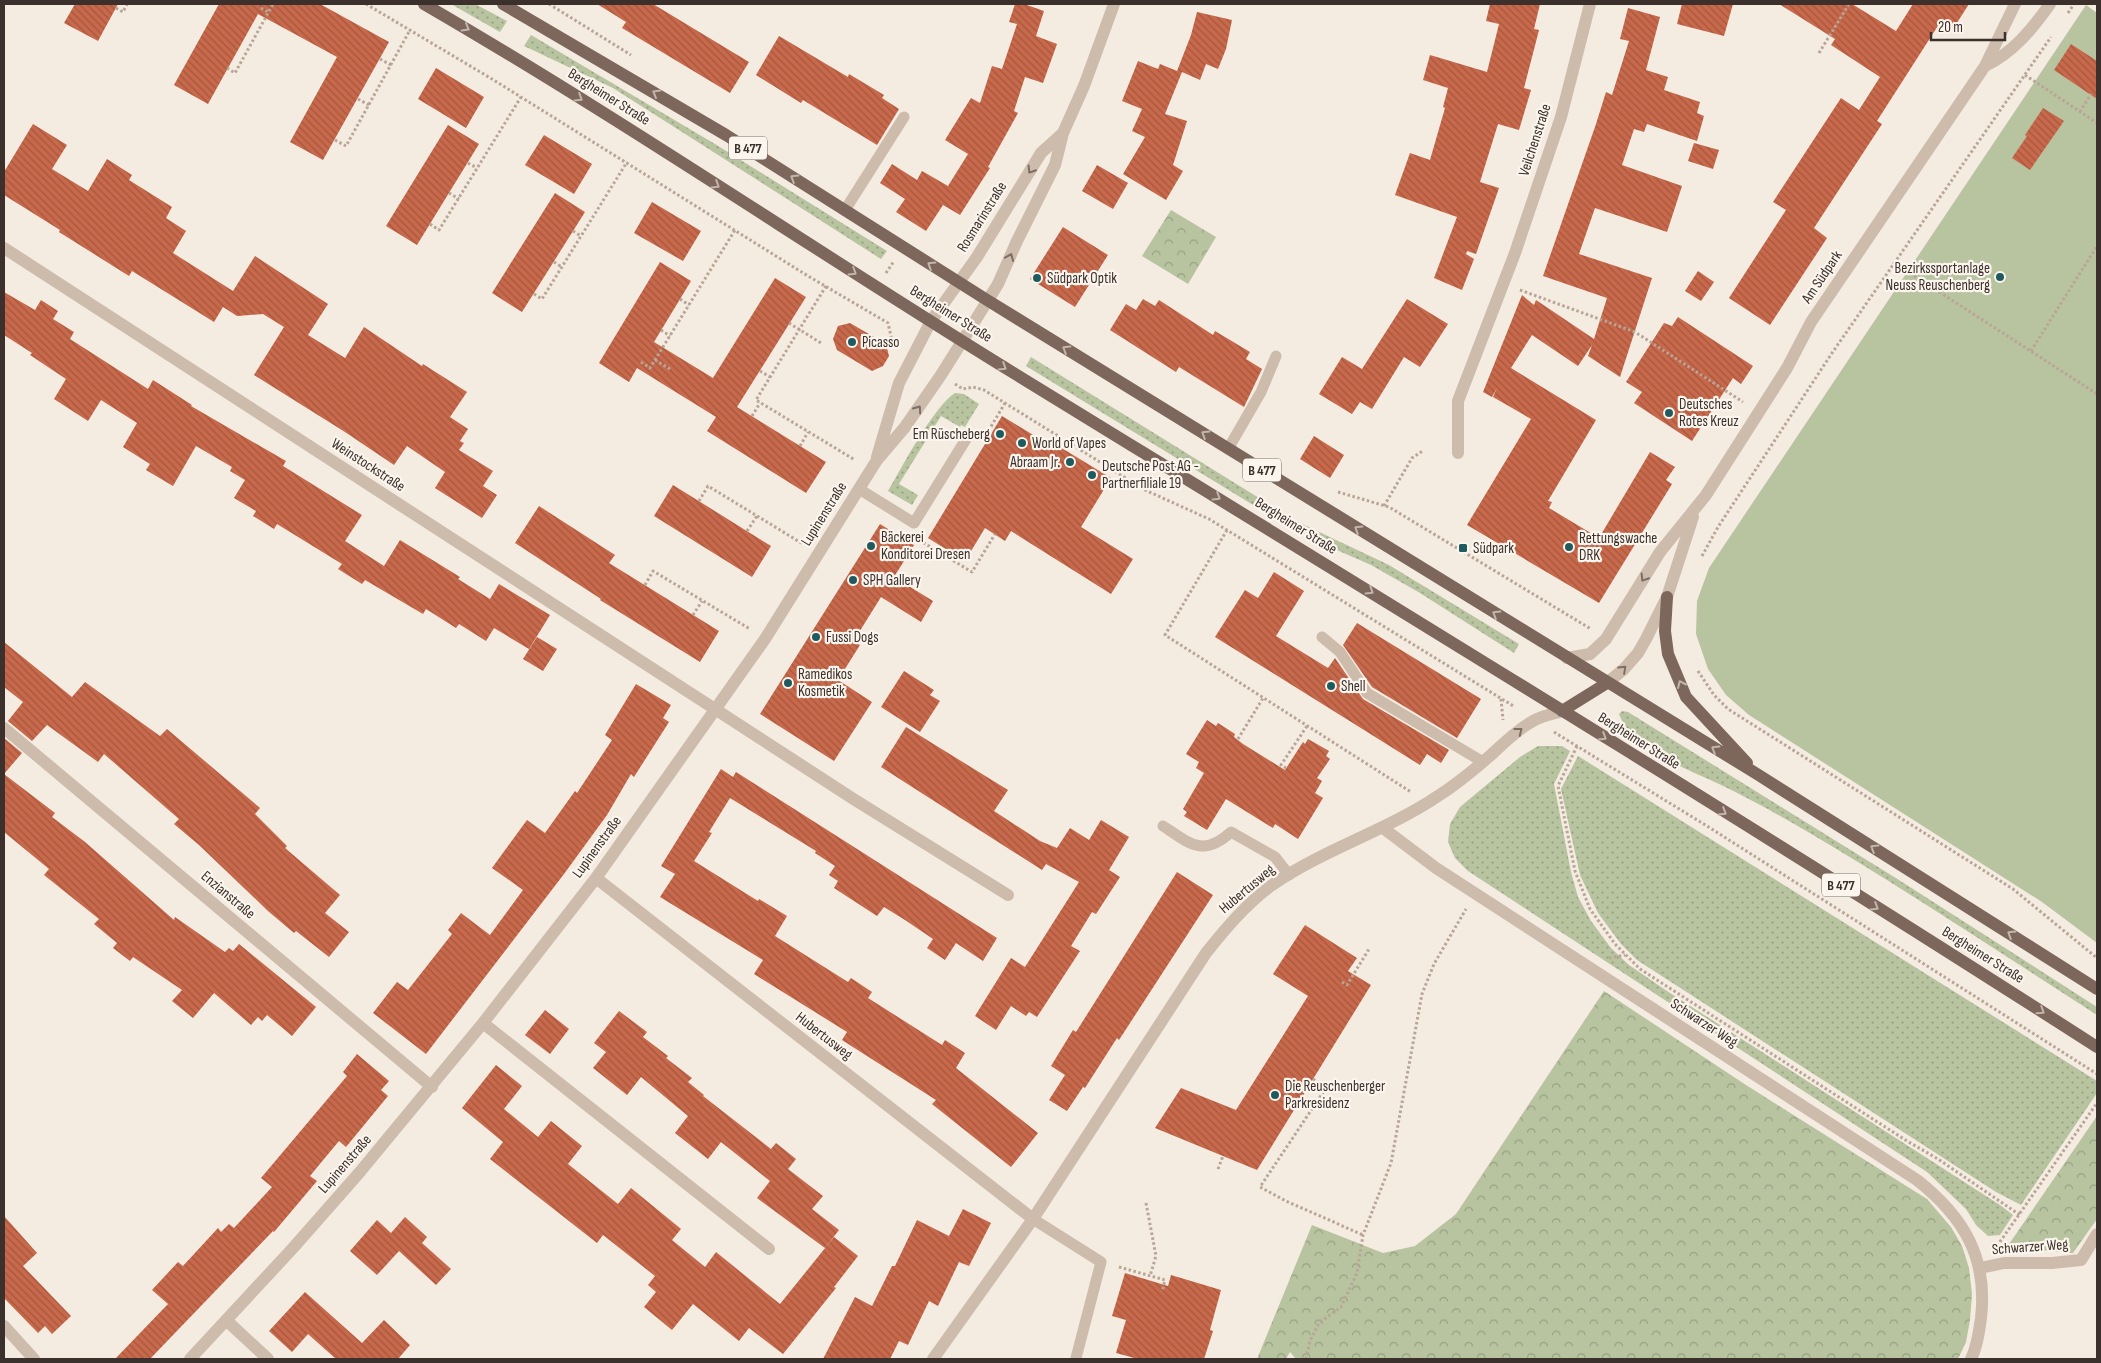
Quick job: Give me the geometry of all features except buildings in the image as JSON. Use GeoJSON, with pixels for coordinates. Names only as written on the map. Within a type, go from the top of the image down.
{"type":"FeatureCollection","features":[{"type":"Feature","properties":{"kind":"main road","name":"Bergheimer Straße"},"geometry":{"type":"LineString","coordinates":[[424,4],[538,71],[962,341],[1496,668],[2097,1048]]}},
{"type":"Feature","properties":{"kind":"main road","name":"Bergheimer Straße"},"geometry":{"type":"LineString","coordinates":[[503,4],[726,135],[987,300],[1757,774],[2097,989]]}},
{"type":"Feature","properties":{"kind":"main road"},"geometry":{"type":"LineString","coordinates":[[1667,597],[1665,631],[1668,654],[1686,697],[1757,774]]}},
{"type":"Feature","properties":{"kind":"main road"},"geometry":{"type":"LineString","coordinates":[[1562,711],[1607,683]]}},
{"type":"Feature","properties":{"kind":"street","name":"Rosmarinstraße"},"geometry":{"type":"LineString","coordinates":[[987,300],[1004,274],[1017,241],[1055,165],[1063,133],[1084,86],[1114,4]]}},
{"type":"Feature","properties":{"kind":"street","name":"Veilchenstraße"},"geometry":{"type":"LineString","coordinates":[[1458,453],[1458,401],[1503,283],[1561,117],[1590,4]]}},
{"type":"Feature","properties":{"kind":"street","name":"Am Südpark"},"geometry":{"type":"LineString","coordinates":[[1567,658],[1590,654],[1606,638],[1660,552],[1694,512],[1760,412],[1787,368],[1811,322],[1985,66],[2015,4]]}},
{"type":"Feature","properties":{"kind":"street","name":"Am Südpark"},"geometry":{"type":"LineString","coordinates":[[1985,66],[1999,60],[2027,33],[2050,4]]}},
{"type":"Feature","properties":{"kind":"street","name":"Rosmarinstraße"},"geometry":{"type":"LineString","coordinates":[[931,321],[977,257],[1041,153],[1063,133]]}},
{"type":"Feature","properties":{"kind":"street","name":"Weinstockstraße"},"geometry":{"type":"LineString","coordinates":[[4,248],[714,708]]}},
{"type":"Feature","properties":{"kind":"street","name":"Lupinenstraße"},"geometry":{"type":"LineString","coordinates":[[190,1359],[293,1248],[432,1087],[596,878],[714,708],[765,639],[873,465],[905,427],[987,300]]}},
{"type":"Feature","properties":{"kind":"street","name":"Lupinenstraße"},"geometry":{"type":"LineString","coordinates":[[873,465],[899,383],[931,321]]}},
{"type":"Feature","properties":{"kind":"street","name":"Am Südpark"},"geometry":{"type":"LineString","coordinates":[[1607,683],[1624,669],[1638,653],[1667,597],[1694,512]]}},
{"type":"Feature","properties":{"kind":"street"},"geometry":{"type":"LineString","coordinates":[[714,708],[1008,896]]}},
{"type":"Feature","properties":{"kind":"street","name":"Hubertusweg"},"geometry":{"type":"LineString","coordinates":[[933,1359],[1002,1265],[1033,1219],[1206,953],[1248,905],[1289,874],[1331,851],[1383,828],[1429,802],[1483,762],[1520,729],[1534,720],[1562,711]]}},
{"type":"Feature","properties":{"kind":"street","name":"Enzianstraße"},"geometry":{"type":"LineString","coordinates":[[4,728],[432,1087]]}},
{"type":"Feature","properties":{"kind":"street","name":"Schwarzer Weg"},"geometry":{"type":"LineString","coordinates":[[1383,828],[1436,868],[1917,1180],[1936,1195],[1951,1211],[1965,1231],[1980,1268],[1982,1304],[1979,1330],[1971,1359]]}},
{"type":"Feature","properties":{"kind":"street","name":"Hubertusweg"},"geometry":{"type":"LineString","coordinates":[[596,878],[1033,1219]]}},
{"type":"Feature","properties":{"kind":"street"},"geometry":{"type":"LineString","coordinates":[[483,1023],[769,1249]]}},
{"type":"Feature","properties":{"kind":"street","name":"Schwarzer Weg"},"geometry":{"type":"LineString","coordinates":[[1980,1268],[2004,1262],[2052,1263],[2081,1260],[2097,1234]]}},
{"type":"Feature","properties":{"kind":"street"},"geometry":{"type":"LineString","coordinates":[[226,1320],[268,1359]]}},
{"type":"Feature","properties":{"kind":"street"},"geometry":{"type":"LineString","coordinates":[[4,1326],[34,1359]]}},
{"type":"Feature","properties":{"kind":"lane"},"geometry":{"type":"LineString","coordinates":[[845,210],[904,117]]}},
{"type":"Feature","properties":{"kind":"lane"},"geometry":{"type":"LineString","coordinates":[[1228,448],[1261,392],[1276,356]]}},
{"type":"Feature","properties":{"kind":"lane"},"geometry":{"type":"LineString","coordinates":[[859,489],[914,523],[968,436]]}},
{"type":"Feature","properties":{"kind":"lane"},"geometry":{"type":"LineString","coordinates":[[1322,637],[1340,652],[1367,693],[1483,762]]}},
{"type":"Feature","properties":{"kind":"lane"},"geometry":{"type":"LineString","coordinates":[[1163,826],[1190,844],[1199,847],[1215,845],[1231,832],[1275,857],[1289,874]]}},
{"type":"Feature","properties":{"kind":"lane"},"geometry":{"type":"LineString","coordinates":[[1033,1219],[1101,1262],[1076,1358]]}},
{"type":"Feature","properties":{"kind":"path"},"geometry":{"type":"LineString","coordinates":[[116,8],[122,12],[127,4]]}},
{"type":"Feature","properties":{"kind":"path"},"geometry":{"type":"LineString","coordinates":[[227,68],[235,73],[273,4]]}},
{"type":"Feature","properties":{"kind":"path"},"geometry":{"type":"LineString","coordinates":[[1819,53],[1849,4]]}},
{"type":"Feature","properties":{"kind":"path"},"geometry":{"type":"LineString","coordinates":[[2063,20],[2074,4]]}},
{"type":"Feature","properties":{"kind":"path"},"geometry":{"type":"LineString","coordinates":[[261,8],[268,12]]}},
{"type":"Feature","properties":{"kind":"path"},"geometry":{"type":"LineString","coordinates":[[335,140],[346,146],[410,30]]}},
{"type":"Feature","properties":{"kind":"path"},"geometry":{"type":"LineString","coordinates":[[1701,558],[1718,527],[1821,369],[1893,262],[2052,36]]}},
{"type":"Feature","properties":{"kind":"path"},"geometry":{"type":"LineString","coordinates":[[380,59],[391,65]]}},
{"type":"Feature","properties":{"kind":"path"},"geometry":{"type":"LineString","coordinates":[[2024,75],[2097,123]]}},
{"type":"Feature","properties":{"kind":"path"},"geometry":{"type":"LineString","coordinates":[[2080,112],[2091,94]]}},
{"type":"Feature","properties":{"kind":"path"},"geometry":{"type":"LineString","coordinates":[[430,224],[439,230],[521,97]]}},
{"type":"Feature","properties":{"kind":"path"},"geometry":{"type":"LineString","coordinates":[[358,99],[369,105]]}},
{"type":"Feature","properties":{"kind":"path"},"geometry":{"type":"LineString","coordinates":[[534,294],[542,299],[627,162]]}},
{"type":"Feature","properties":{"kind":"path"},"geometry":{"type":"LineString","coordinates":[[468,163],[477,168]]}},
{"type":"Feature","properties":{"kind":"path"},"geometry":{"type":"LineString","coordinates":[[449,193],[458,199]]}},
{"type":"Feature","properties":{"kind":"path"},"geometry":{"type":"LineString","coordinates":[[641,362],[650,368],[735,230]]}},
{"type":"Feature","properties":{"kind":"path"},"geometry":{"type":"LineString","coordinates":[[573,231],[582,236]]}},
{"type":"Feature","properties":{"kind":"path"},"geometry":{"type":"LineString","coordinates":[[2031,351],[2097,246]]}},
{"type":"Feature","properties":{"kind":"path"},"geometry":{"type":"LineString","coordinates":[[554,262],[562,267]]}},
{"type":"Feature","properties":{"kind":"path"},"geometry":{"type":"LineString","coordinates":[[1893,262],[2097,394]]}},
{"type":"Feature","properties":{"kind":"path"},"geometry":{"type":"LineString","coordinates":[[1503,283],[1635,332],[1760,412]]}},
{"type":"Feature","properties":{"kind":"path"},"geometry":{"type":"LineString","coordinates":[[826,286],[756,400],[808,432],[873,465]]}},
{"type":"Feature","properties":{"kind":"path"},"geometry":{"type":"LineString","coordinates":[[680,299],[689,305]]}},
{"type":"Feature","properties":{"kind":"path"},"geometry":{"type":"LineString","coordinates":[[789,323],[821,343]]}},
{"type":"Feature","properties":{"kind":"path"},"geometry":{"type":"LineString","coordinates":[[661,330],[670,336]]}},
{"type":"Feature","properties":{"kind":"path"},"geometry":{"type":"LineString","coordinates":[[655,360],[670,369]]}},
{"type":"Feature","properties":{"kind":"path"},"geometry":{"type":"LineString","coordinates":[[760,371],[770,377]]}},
{"type":"Feature","properties":{"kind":"path"},"geometry":{"type":"LineString","coordinates":[[752,416],[760,403]]}},
{"type":"Feature","properties":{"kind":"path"},"geometry":{"type":"LineString","coordinates":[[988,426],[994,430]]}},
{"type":"Feature","properties":{"kind":"path"},"geometry":{"type":"LineString","coordinates":[[800,446],[808,432]]}},
{"type":"Feature","properties":{"kind":"path"},"geometry":{"type":"LineString","coordinates":[[1384,506],[1412,458],[1424,450]]}},
{"type":"Feature","properties":{"kind":"path"},"geometry":{"type":"LineString","coordinates":[[699,501],[708,486],[819,553]]}},
{"type":"Feature","properties":{"kind":"path"},"geometry":{"type":"LineString","coordinates":[[1336,492],[1384,506],[1606,638]]}},
{"type":"Feature","properties":{"kind":"path"},"geometry":{"type":"LineString","coordinates":[[748,531],[757,516]]}},
{"type":"Feature","properties":{"kind":"path"},"geometry":{"type":"LineString","coordinates":[[914,523],[919,540],[972,572],[995,534]]}},
{"type":"Feature","properties":{"kind":"path"},"geometry":{"type":"LineString","coordinates":[[1227,530],[1165,635],[1429,802]]}},
{"type":"Feature","properties":{"kind":"path"},"geometry":{"type":"LineString","coordinates":[[645,585],[653,572],[765,639]]}},
{"type":"Feature","properties":{"kind":"path"},"geometry":{"type":"LineString","coordinates":[[694,615],[702,601]]}},
{"type":"Feature","properties":{"kind":"path"},"geometry":{"type":"LineString","coordinates":[[1696,668],[1714,695],[1728,709],[2013,889],[2097,958]]}},
{"type":"Feature","properties":{"kind":"path"},"geometry":{"type":"LineString","coordinates":[[1238,739],[1263,698]]}},
{"type":"Feature","properties":{"kind":"path"},"geometry":{"type":"LineString","coordinates":[[1500,698],[1515,707]]}},
{"type":"Feature","properties":{"kind":"path"},"geometry":{"type":"LineString","coordinates":[[1286,768],[1282,765],[1307,726]]}},
{"type":"Feature","properties":{"kind":"path"},"geometry":{"type":"LineString","coordinates":[[1552,731],[1858,921],[2097,1074]]}},
{"type":"Feature","properties":{"kind":"path"},"geometry":{"type":"LineString","coordinates":[[1577,746],[1558,786],[1575,871],[1590,909],[1615,944],[1640,968],[1907,1141],[1938,1159],[2020,1215]]}},
{"type":"Feature","properties":{"kind":"path"},"geometry":{"type":"LineString","coordinates":[[1306,1359],[1310,1341],[1319,1323],[1341,1307],[1357,1273],[1363,1234],[1391,1163],[1422,994],[1434,964],[1476,894]]}},
{"type":"Feature","properties":{"kind":"path"},"geometry":{"type":"LineString","coordinates":[[1342,982],[1347,985],[1370,949]]}},
{"type":"Feature","properties":{"kind":"path"},"geometry":{"type":"LineString","coordinates":[[1313,1079],[1326,1088],[1260,1187],[1286,1201],[1363,1234]]}},
{"type":"Feature","properties":{"kind":"path"},"geometry":{"type":"LineString","coordinates":[[1980,1268],[2020,1215],[2097,1103]]}},
{"type":"Feature","properties":{"kind":"path"},"geometry":{"type":"LineString","coordinates":[[1218,1169],[1223,1156]]}},
{"type":"Feature","properties":{"kind":"path"},"geometry":{"type":"LineString","coordinates":[[1146,1204],[1156,1256],[1150,1276]]}},
{"type":"Feature","properties":{"kind":"path"},"geometry":{"type":"LineString","coordinates":[[1101,1262],[1165,1280],[1162,1292]]}},
{"type":"Feature","properties":{"kind":"green space"},"geometry":{"type":"Polygon","coordinates":[[[451,4],[475,4],[507,21],[500,32],[451,4]]]}},
{"type":"Feature","properties":{"kind":"green space","name":"Bezirkssportanlage Neuss Reuschenberg"},"geometry":{"type":"Polygon","coordinates":[[[2086,5],[2097,13],[2097,943],[2042,902],[1749,715],[1726,695],[1708,669],[1696,634],[1697,601],[1709,568],[2086,5]]]}},
{"type":"Feature","properties":{"kind":"green space"},"geometry":{"type":"Polygon","coordinates":[[[531,35],[715,144],[887,251],[881,259],[613,88],[524,46],[531,35]]]}},
{"type":"Feature","properties":{"kind":"green space"},"geometry":{"type":"Polygon","coordinates":[[[1171,210],[1216,237],[1188,284],[1142,256],[1171,210]]]}},
{"type":"Feature","properties":{"kind":"green space"},"geometry":{"type":"Polygon","coordinates":[[[1031,357],[1298,522],[1389,565],[1519,644],[1514,653],[1420,593],[1371,565],[1330,547],[1276,519],[1026,366],[1031,357]]]}},
{"type":"Feature","properties":{"kind":"green space"},"geometry":{"type":"Polygon","coordinates":[[[955,393],[964,394],[979,404],[965,427],[961,425],[960,427],[941,416],[899,484],[918,495],[912,505],[888,491],[928,423],[955,393]]]}},
{"type":"Feature","properties":{"kind":"green space"},"geometry":{"type":"Polygon","coordinates":[[[1622,711],[1628,712],[1899,880],[2097,1007],[2097,1015],[1825,842],[1762,806],[1662,756],[1635,737],[1619,714],[1622,711]]]}},
{"type":"Feature","properties":{"kind":"green space"},"geometry":{"type":"Polygon","coordinates":[[[1538,746],[1562,746],[1570,751],[1554,784],[1571,872],[1578,897],[1591,921],[1611,948],[1629,965],[1667,991],[2000,1205],[2013,1215],[2000,1235],[1988,1236],[1976,1225],[1966,1209],[1927,1172],[1468,871],[1455,858],[1448,842],[1450,824],[1460,807],[1520,757],[1538,746]]]}},
{"type":"Feature","properties":{"kind":"green space"},"geometry":{"type":"Polygon","coordinates":[[[1578,756],[2097,1081],[2097,1093],[2021,1205],[1996,1192],[1637,960],[1621,944],[1598,913],[1580,875],[1561,789],[1578,756]]]}},
{"type":"Feature","properties":{"kind":"green space"},"geometry":{"type":"Polygon","coordinates":[[[1604,991],[1746,1085],[1927,1199],[1951,1227],[1962,1246],[1969,1268],[1972,1294],[1970,1320],[1966,1342],[1958,1359],[1296,1359],[1290,1352],[1286,1359],[1257,1359],[1312,1225],[1383,1253],[1415,1246],[1456,1214],[1604,991]]]}},
{"type":"Feature","properties":{"kind":"green space"},"geometry":{"type":"Polygon","coordinates":[[[2097,1116],[2097,1219],[2073,1253],[2007,1247],[2097,1116]]]}},
{"type":"Feature","properties":{"kind":"place","name":"Bezirkssportanlage Neuss Reuschenberg"},"geometry":{"type":"Point","coordinates":[2000,277]}},
{"type":"Feature","properties":{"kind":"place","name":"Südpark Optik"},"geometry":{"type":"Point","coordinates":[1037,278]}},
{"type":"Feature","properties":{"kind":"place","name":"Picasso"},"geometry":{"type":"Point","coordinates":[852,342]}},
{"type":"Feature","properties":{"kind":"place","name":"Deutsches Rotes Kreuz"},"geometry":{"type":"Point","coordinates":[1669,413]}},
{"type":"Feature","properties":{"kind":"place","name":"Em Rüscheberg"},"geometry":{"type":"Point","coordinates":[1000,434]}},
{"type":"Feature","properties":{"kind":"place","name":"World of Vapes"},"geometry":{"type":"Point","coordinates":[1022,443]}},
{"type":"Feature","properties":{"kind":"place","name":"Abraam Jr."},"geometry":{"type":"Point","coordinates":[1070,462]}},
{"type":"Feature","properties":{"kind":"place","name":"Deutsche Post AG - Partnerfiliale 19"},"geometry":{"type":"Point","coordinates":[1092,475]}},
{"type":"Feature","properties":{"kind":"place","name":"Bäckerei Konditorei Dresen"},"geometry":{"type":"Point","coordinates":[871,546]}},
{"type":"Feature","properties":{"kind":"place","name":"Rettungswache DRK"},"geometry":{"type":"Point","coordinates":[1569,547]}},
{"type":"Feature","properties":{"kind":"place","name":"Südpark"},"geometry":{"type":"Point","coordinates":[1463,548]}},
{"type":"Feature","properties":{"kind":"place","name":"SPH Gallery"},"geometry":{"type":"Point","coordinates":[853,580]}},
{"type":"Feature","properties":{"kind":"place","name":"Fussi Dogs"},"geometry":{"type":"Point","coordinates":[816,637]}},
{"type":"Feature","properties":{"kind":"place","name":"Ramedikos Kosmetik"},"geometry":{"type":"Point","coordinates":[788,683]}},
{"type":"Feature","properties":{"kind":"place","name":"Shell"},"geometry":{"type":"Point","coordinates":[1331,686]}},
{"type":"Feature","properties":{"kind":"place","name":"Die Reuschenberger Parkresidenz"},"geometry":{"type":"Point","coordinates":[1275,1095]}}]}
